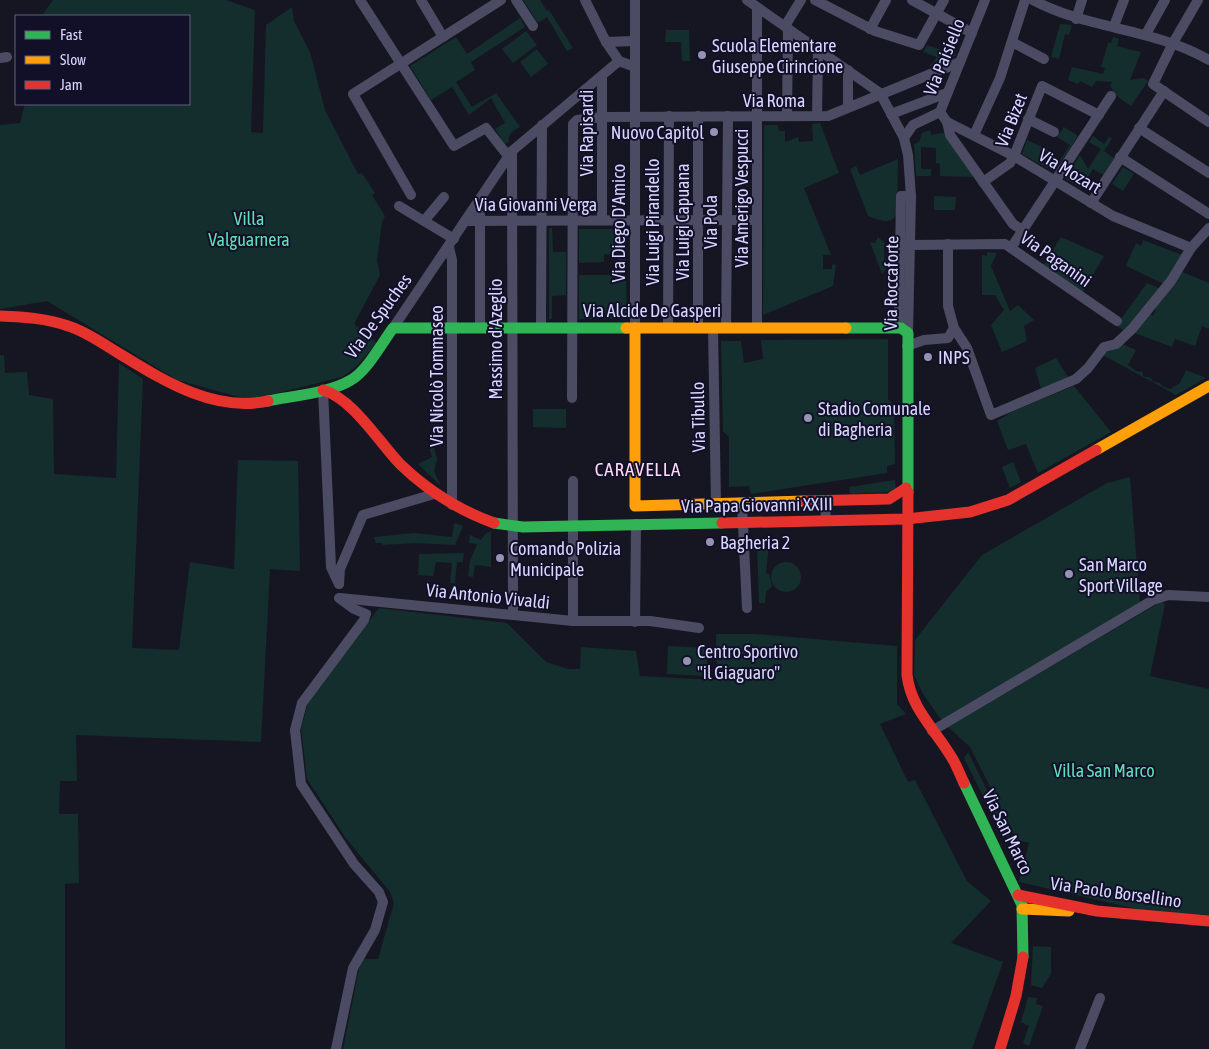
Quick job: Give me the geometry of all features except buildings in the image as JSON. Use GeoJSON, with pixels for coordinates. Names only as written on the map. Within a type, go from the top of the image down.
{"type":"FeatureCollection","features":[{"type":"Feature","properties":{"kind":"street"},"geometry":{"type":"LineString","coordinates":[[360,0],[454,146],[486,128],[510,154]]}},
{"type":"Feature","properties":{"kind":"street"},"geometry":{"type":"LineString","coordinates":[[421,0],[443,37]]}},
{"type":"Feature","properties":{"kind":"street"},"geometry":{"type":"LineString","coordinates":[[411,195],[353,94],[502,0]]}},
{"type":"Feature","properties":{"kind":"street"},"geometry":{"type":"LineString","coordinates":[[516,0],[533,26]]}},
{"type":"Feature","properties":{"kind":"street"},"geometry":{"type":"LineString","coordinates":[[585,0],[606,42],[619,61],[635,67]]}},
{"type":"Feature","properties":{"kind":"street","name":"Via Diego D'Amico"},"geometry":{"type":"LineString","coordinates":[[635,0],[635,506]]}},
{"type":"Feature","properties":{"kind":"street","name":"Via Roccaforte"},"geometry":{"type":"LineString","coordinates":[[747,0],[880,93],[904,138],[908,155],[911,196],[903,330],[907,346],[906,643]]}},
{"type":"Feature","properties":{"kind":"street"},"geometry":{"type":"LineString","coordinates":[[787,116],[787,27],[801,0]]}},
{"type":"Feature","properties":{"kind":"street"},"geometry":{"type":"LineString","coordinates":[[815,0],[870,28],[918,45],[944,0]]}},
{"type":"Feature","properties":{"kind":"street"},"geometry":{"type":"LineString","coordinates":[[870,28],[886,0]]}},
{"type":"Feature","properties":{"kind":"street"},"geometry":{"type":"LineString","coordinates":[[912,0],[972,33]]}},
{"type":"Feature","properties":{"kind":"street","name":"Via Paisiello"},"geometry":{"type":"LineString","coordinates":[[904,138],[913,126],[940,112],[985,0]]}},
{"type":"Feature","properties":{"kind":"street"},"geometry":{"type":"LineString","coordinates":[[974,135],[1000,78],[1026,0]]}},
{"type":"Feature","properties":{"kind":"street"},"geometry":{"type":"LineString","coordinates":[[1033,0],[1076,19],[1114,26],[1173,43],[1209,60]]}},
{"type":"Feature","properties":{"kind":"street"},"geometry":{"type":"LineString","coordinates":[[1076,19],[1082,0]]}},
{"type":"Feature","properties":{"kind":"street"},"geometry":{"type":"LineString","coordinates":[[1114,26],[1124,0]]}},
{"type":"Feature","properties":{"kind":"street"},"geometry":{"type":"LineString","coordinates":[[1146,34],[1165,0]]}},
{"type":"Feature","properties":{"kind":"street"},"geometry":{"type":"LineString","coordinates":[[1198,0],[1173,43],[1153,84],[1209,122]]}},
{"type":"Feature","properties":{"kind":"street","name":"Via Amerigo Vespucci"},"geometry":{"type":"LineString","coordinates":[[757,8],[757,328]]}},
{"type":"Feature","properties":{"kind":"street"},"geometry":{"type":"LineString","coordinates":[[606,42],[635,41]]}},
{"type":"Feature","properties":{"kind":"street"},"geometry":{"type":"LineString","coordinates":[[1012,42],[1044,59]]}},
{"type":"Feature","properties":{"kind":"street"},"geometry":{"type":"LineString","coordinates":[[817,116],[818,50]]}},
{"type":"Feature","properties":{"kind":"street","name":"Via De Spuches"},"geometry":{"type":"LineString","coordinates":[[0,316],[36,318],[69,326],[94,338],[163,380],[197,395],[231,404],[250,405],[323,390],[352,380],[369,362],[393,328],[452,243],[510,154],[619,61]]}},
{"type":"Feature","properties":{"kind":"street","name":"Via Roma"},"geometry":{"type":"LineString","coordinates":[[572,220],[573,124],[577,120],[602,117],[828,116],[880,93],[960,62]]}},
{"type":"Feature","properties":{"kind":"street"},"geometry":{"type":"LineString","coordinates":[[848,70],[848,107]]}},
{"type":"Feature","properties":{"kind":"street","name":"Via Rapisardi"},"geometry":{"type":"LineString","coordinates":[[602,76],[602,220]]}},
{"type":"Feature","properties":{"kind":"street","name":"Via Bizet"},"geometry":{"type":"LineString","coordinates":[[983,182],[1010,163],[1042,86],[1099,115]]}},
{"type":"Feature","properties":{"kind":"street"},"geometry":{"type":"LineString","coordinates":[[1091,203],[1164,91]]}},
{"type":"Feature","properties":{"kind":"street"},"geometry":{"type":"LineString","coordinates":[[891,114],[947,93]]}},
{"type":"Feature","properties":{"kind":"street"},"geometry":{"type":"LineString","coordinates":[[1011,248],[1111,96]]}},
{"type":"Feature","properties":{"kind":"street","name":"Via Mozart"},"geometry":{"type":"LineString","coordinates":[[940,112],[947,122],[1014,156],[1113,216],[1191,248]]}},
{"type":"Feature","properties":{"kind":"street","name":"Via Luigi Pirandello"},"geometry":{"type":"LineString","coordinates":[[668,328],[669,116]]}},
{"type":"Feature","properties":{"kind":"street","name":"Via Luigi Capuana"},"geometry":{"type":"LineString","coordinates":[[698,116],[698,328]]}},
{"type":"Feature","properties":{"kind":"street","name":"Via Pola"},"geometry":{"type":"LineString","coordinates":[[726,328],[728,116]]}},
{"type":"Feature","properties":{"kind":"street"},"geometry":{"type":"LineString","coordinates":[[1028,119],[1054,132]]}},
{"type":"Feature","properties":{"kind":"street"},"geometry":{"type":"LineString","coordinates":[[947,122],[950,135],[1012,224],[1022,230]]}},
{"type":"Feature","properties":{"kind":"street"},"geometry":{"type":"LineString","coordinates":[[541,328],[542,125]]}},
{"type":"Feature","properties":{"kind":"street"},"geometry":{"type":"LineString","coordinates":[[1139,128],[1209,173]]}},
{"type":"Feature","properties":{"kind":"street","name":"Massimo d'Azeglio"},"geometry":{"type":"LineString","coordinates":[[510,154],[513,614]]}},
{"type":"Feature","properties":{"kind":"street"},"geometry":{"type":"LineString","coordinates":[[1120,157],[1209,214]]}},
{"type":"Feature","properties":{"kind":"street"},"geometry":{"type":"LineString","coordinates":[[424,221],[444,197]]}},
{"type":"Feature","properties":{"kind":"street"},"geometry":{"type":"LineString","coordinates":[[476,204],[481,220],[480,327]]}},
{"type":"Feature","properties":{"kind":"street"},"geometry":{"type":"LineString","coordinates":[[399,206],[424,221],[452,243]]}},
{"type":"Feature","properties":{"kind":"street"},"geometry":{"type":"LineString","coordinates":[[572,220],[572,398]]}},
{"type":"Feature","properties":{"kind":"street","name":"Via Giovanni Verga"},"geometry":{"type":"LineString","coordinates":[[466,221],[757,220]]}},
{"type":"Feature","properties":{"kind":"street"},"geometry":{"type":"LineString","coordinates":[[948,244],[948,306],[954,328],[967,348],[991,415],[1076,379],[1088,368],[1104,347],[1116,344],[1132,329],[1171,281],[1191,248],[1208,232]]}},
{"type":"Feature","properties":{"kind":"street","name":"Via Paganini"},"geometry":{"type":"LineString","coordinates":[[907,241],[948,244],[1005,244],[1117,321]]}},
{"type":"Feature","properties":{"kind":"street","name":"Via Nicolò Tommaseo"},"geometry":{"type":"LineString","coordinates":[[452,243],[452,505]]}},
{"type":"Feature","properties":{"kind":"street","name":"Via Alcide De Gasperi"},"geometry":{"type":"LineString","coordinates":[[393,328],[903,330]]}},
{"type":"Feature","properties":{"kind":"street","name":"Via Tibullo"},"geometry":{"type":"LineString","coordinates":[[713,328],[716,505]]}},
{"type":"Feature","properties":{"kind":"street"},"geometry":{"type":"LineString","coordinates":[[907,346],[924,340],[948,338],[954,328]]}},
{"type":"Feature","properties":{"kind":"street"},"geometry":{"type":"LineString","coordinates":[[346,401],[346,389],[352,380]]}},
{"type":"Feature","properties":{"kind":"street","name":"Via Papa Giovanni XXIII"},"geometry":{"type":"LineString","coordinates":[[323,390],[336,394],[346,401],[408,471],[434,494],[479,518],[512,526],[826,521],[906,514],[934,517],[970,512],[1008,500],[1209,386]]}},
{"type":"Feature","properties":{"kind":"street"},"geometry":{"type":"LineString","coordinates":[[323,390],[330,567],[339,584]]}},
{"type":"Feature","properties":{"kind":"street"},"geometry":{"type":"LineString","coordinates":[[572,621],[573,481]]}},
{"type":"Feature","properties":{"kind":"street","name":"Via Papa Giovanni XXIII"},"geometry":{"type":"LineString","coordinates":[[635,506],[883,499],[896,497],[906,488]]}},
{"type":"Feature","properties":{"kind":"street"},"geometry":{"type":"LineString","coordinates":[[336,1049],[353,968],[375,930],[383,902],[379,892],[354,864],[332,834],[299,779],[300,763],[295,730],[298,711],[364,620],[366,614],[354,609],[339,598],[340,569],[363,515],[434,494]]}},
{"type":"Feature","properties":{"kind":"street"},"geometry":{"type":"LineString","coordinates":[[883,499],[906,514]]}},
{"type":"Feature","properties":{"kind":"street"},"geometry":{"type":"LineString","coordinates":[[825,501],[826,521]]}},
{"type":"Feature","properties":{"kind":"street"},"geometry":{"type":"LineString","coordinates":[[742,504],[747,608]]}},
{"type":"Feature","properties":{"kind":"street"},"geometry":{"type":"LineString","coordinates":[[635,506],[633,517],[635,622]]}},
{"type":"Feature","properties":{"kind":"street"},"geometry":{"type":"LineString","coordinates":[[634,524],[658,506]]}},
{"type":"Feature","properties":{"kind":"street"},"geometry":{"type":"LineString","coordinates":[[932,731],[1153,600],[1168,595],[1209,598]]}},
{"type":"Feature","properties":{"kind":"street","name":"Via Antonio Vivaldi"},"geometry":{"type":"LineString","coordinates":[[339,598],[572,621],[650,621],[699,628]]}},
{"type":"Feature","properties":{"kind":"street","name":"Via San Marco"},"geometry":{"type":"LineString","coordinates":[[906,643],[905,661],[909,692],[932,731],[952,758],[1018,895],[1022,909],[1025,925],[1022,971],[1016,1005],[1000,1049]]}},
{"type":"Feature","properties":{"kind":"street","name":"Via Paolo Borsellino"},"geometry":{"type":"LineString","coordinates":[[1018,895],[1097,911],[1209,921]]}},
{"type":"Feature","properties":{"kind":"street"},"geometry":{"type":"LineString","coordinates":[[1022,909],[1097,911]]}},
{"type":"Feature","properties":{"kind":"street"},"geometry":{"type":"LineString","coordinates":[[1080,1049],[1100,998]]}},
{"type":"Feature","properties":{"kind":"green space","name":"Villa Valguarnera"},"geometry":{"type":"Polygon","coordinates":[[[53,0],[226,0],[255,10],[251,132],[263,133],[266,25],[292,7],[294,21],[310,52],[325,110],[358,174],[362,173],[375,193],[372,195],[385,216],[382,222],[377,260],[380,275],[354,324],[377,343],[357,366],[342,377],[250,400],[177,380],[47,301],[0,309],[0,125],[20,123],[25,105],[190,105],[190,15],[43,15],[53,0]]]}},
{"type":"Feature","properties":{"kind":"green space"},"geometry":{"type":"Polygon","coordinates":[[[523,0],[540,0],[547,11],[549,10],[573,48],[567,51],[547,17],[538,23],[523,0]]]}},
{"type":"Feature","properties":{"kind":"green space"},"geometry":{"type":"Polygon","coordinates":[[[520,18],[525,27],[471,62],[475,70],[456,82],[472,107],[496,93],[520,127],[515,129],[509,137],[509,142],[505,144],[495,129],[505,123],[491,98],[469,115],[452,87],[431,100],[410,66],[456,37],[467,54],[520,18]]]}},
{"type":"Feature","properties":{"kind":"green space"},"geometry":{"type":"Polygon","coordinates":[[[1060,24],[1072,25],[1069,35],[1065,34],[1059,59],[1051,57],[1060,24]]]}},
{"type":"Feature","properties":{"kind":"green space"},"geometry":{"type":"Polygon","coordinates":[[[666,30],[689,30],[690,61],[682,61],[681,42],[665,42],[666,30]]]}},
{"type":"Feature","properties":{"kind":"green space"},"geometry":{"type":"Polygon","coordinates":[[[526,31],[537,45],[513,63],[502,49],[526,31]]]}},
{"type":"Feature","properties":{"kind":"green space"},"geometry":{"type":"Polygon","coordinates":[[[1113,37],[1119,39],[1117,46],[1141,52],[1130,80],[1144,78],[1148,81],[1131,106],[1118,97],[1110,86],[1112,82],[1096,81],[1092,87],[1080,81],[1078,84],[1068,80],[1072,67],[1103,74],[1105,68],[1101,67],[1108,43],[1111,43],[1113,37]]]}},
{"type":"Feature","properties":{"kind":"green space"},"geometry":{"type":"Polygon","coordinates":[[[927,45],[957,55],[929,67],[937,57],[923,52],[927,45]]]}},
{"type":"Feature","properties":{"kind":"green space"},"geometry":{"type":"Polygon","coordinates":[[[537,49],[548,64],[531,77],[520,62],[537,49]]]}},
{"type":"Feature","properties":{"kind":"green space"},"geometry":{"type":"Polygon","coordinates":[[[820,123],[839,173],[804,188],[831,255],[823,255],[823,269],[832,269],[832,264],[836,265],[833,286],[763,315],[764,125],[778,125],[779,131],[785,131],[785,142],[798,137],[799,142],[813,141],[812,124],[820,123]]]}},
{"type":"Feature","properties":{"kind":"green space"},"geometry":{"type":"Polygon","coordinates":[[[1064,127],[1078,136],[1054,172],[1022,154],[1027,140],[1048,150],[1042,160],[1055,168],[1070,145],[1057,137],[1064,127]]]}},
{"type":"Feature","properties":{"kind":"green space"},"geometry":{"type":"Polygon","coordinates":[[[930,130],[931,135],[947,132],[973,174],[973,177],[940,176],[940,164],[936,163],[936,148],[921,147],[921,169],[931,169],[931,176],[916,176],[914,144],[919,142],[922,133],[930,130]]]}},
{"type":"Feature","properties":{"kind":"green space"},"geometry":{"type":"Polygon","coordinates":[[[1093,136],[1104,144],[1109,137],[1112,139],[1104,151],[1114,158],[1103,175],[1093,169],[1081,188],[1065,179],[1080,155],[1088,169],[1101,149],[1089,142],[1093,136]]]}},
{"type":"Feature","properties":{"kind":"green space"},"geometry":{"type":"Polygon","coordinates":[[[898,159],[897,214],[888,221],[868,216],[850,169],[856,166],[860,175],[898,159]]]}},
{"type":"Feature","properties":{"kind":"green space"},"geometry":{"type":"Polygon","coordinates":[[[1123,167],[1134,174],[1123,191],[1112,184],[1123,167]]]}},
{"type":"Feature","properties":{"kind":"green space"},"geometry":{"type":"Polygon","coordinates":[[[934,196],[956,197],[955,210],[934,210],[934,196]]]}},
{"type":"Feature","properties":{"kind":"green space"},"geometry":{"type":"Polygon","coordinates":[[[549,228],[552,228],[553,252],[566,252],[566,295],[552,296],[552,319],[549,319],[549,228]]]}},
{"type":"Feature","properties":{"kind":"green space"},"geometry":{"type":"Polygon","coordinates":[[[579,229],[626,229],[626,268],[616,268],[618,258],[604,254],[604,262],[579,263],[579,229]]]}},
{"type":"Feature","properties":{"kind":"green space"},"geometry":{"type":"Polygon","coordinates":[[[878,237],[884,242],[884,265],[886,269],[882,274],[870,242],[875,243],[878,237]]]}},
{"type":"Feature","properties":{"kind":"green space"},"geometry":{"type":"Polygon","coordinates":[[[1061,237],[1104,256],[1083,292],[1043,265],[1061,237]]]}},
{"type":"Feature","properties":{"kind":"green space"},"geometry":{"type":"Polygon","coordinates":[[[1143,240],[1182,255],[1164,284],[1126,266],[1136,243],[1141,246],[1143,240]]]}},
{"type":"Feature","properties":{"kind":"green space"},"geometry":{"type":"Polygon","coordinates":[[[987,252],[997,253],[991,266],[1010,311],[1018,305],[1034,320],[1024,326],[1027,341],[1002,352],[991,325],[1004,310],[995,295],[982,295],[982,255],[987,256],[987,252]]]}},
{"type":"Feature","properties":{"kind":"green space"},"geometry":{"type":"Polygon","coordinates":[[[1182,272],[1209,283],[1209,329],[1202,326],[1195,346],[1175,339],[1172,347],[1132,332],[1148,313],[1153,316],[1156,309],[1152,307],[1182,272]]]}},
{"type":"Feature","properties":{"kind":"green space"},"geometry":{"type":"Polygon","coordinates":[[[579,275],[626,275],[627,319],[579,319],[579,275]]]}},
{"type":"Feature","properties":{"kind":"green space"},"geometry":{"type":"Polygon","coordinates":[[[1147,283],[1161,289],[1126,331],[1116,326],[1147,283]]]}},
{"type":"Feature","properties":{"kind":"green space","name":"Stadio Comunale di Bagheria"},"geometry":{"type":"Polygon","coordinates":[[[888,339],[888,399],[894,405],[895,464],[887,466],[887,473],[751,494],[749,486],[729,487],[729,437],[723,431],[721,341],[741,341],[744,363],[763,359],[761,340],[888,339]]]}},
{"type":"Feature","properties":{"kind":"green space"},"geometry":{"type":"Polygon","coordinates":[[[1122,344],[1136,350],[1128,365],[1136,371],[1143,372],[1143,376],[1151,378],[1152,381],[1160,383],[1162,386],[1170,389],[1180,383],[1186,370],[1206,378],[1176,395],[1101,354],[1122,344]]]}},
{"type":"Feature","properties":{"kind":"green space"},"geometry":{"type":"Polygon","coordinates":[[[0,355],[4,355],[5,373],[27,372],[29,395],[53,399],[54,474],[116,478],[119,363],[143,379],[132,648],[179,650],[190,562],[234,569],[238,460],[298,461],[300,571],[270,569],[261,742],[76,735],[77,781],[60,781],[59,814],[78,814],[79,883],[65,884],[65,1049],[0,1049],[0,355]]]}},
{"type":"Feature","properties":{"kind":"green space"},"geometry":{"type":"Polygon","coordinates":[[[1056,358],[1070,380],[1041,389],[1035,368],[1056,358]]]}},
{"type":"Feature","properties":{"kind":"green space"},"geometry":{"type":"Polygon","coordinates":[[[1074,386],[1111,432],[1038,473],[1026,444],[1008,450],[997,421],[1013,411],[1074,386]]]}},
{"type":"Feature","properties":{"kind":"green space"},"geometry":{"type":"Polygon","coordinates":[[[533,409],[566,409],[566,428],[533,427],[533,409]]]}},
{"type":"Feature","properties":{"kind":"green space"},"geometry":{"type":"Polygon","coordinates":[[[433,445],[437,459],[434,471],[441,486],[418,464],[432,457],[429,446],[433,445]]]}},
{"type":"Feature","properties":{"kind":"green space"},"geometry":{"type":"Polygon","coordinates":[[[1013,462],[1021,482],[1010,488],[1002,467],[1013,462]]]}},
{"type":"Feature","properties":{"kind":"green space"},"geometry":{"type":"Polygon","coordinates":[[[1130,477],[1140,603],[942,721],[923,694],[914,675],[915,640],[982,555],[1107,483],[1130,477]]]}},
{"type":"Feature","properties":{"kind":"green space"},"geometry":{"type":"Polygon","coordinates":[[[895,480],[896,490],[894,492],[850,494],[849,487],[895,480]]]}},
{"type":"Feature","properties":{"kind":"green space"},"geometry":{"type":"Polygon","coordinates":[[[454,523],[463,526],[455,545],[415,543],[383,545],[382,543],[376,543],[374,537],[414,533],[452,537],[454,523]]]}},
{"type":"Feature","properties":{"kind":"green space"},"geometry":{"type":"Polygon","coordinates":[[[491,531],[491,567],[475,565],[473,577],[468,576],[470,561],[477,544],[469,543],[470,535],[481,540],[485,534],[491,531]]]}},
{"type":"Feature","properties":{"kind":"green space"},"geometry":{"type":"Polygon","coordinates":[[[769,545],[766,573],[769,574],[772,586],[766,592],[765,603],[759,603],[757,546],[769,545]]]}},
{"type":"Feature","properties":{"kind":"green space"},"geometry":{"type":"Polygon","coordinates":[[[464,553],[463,562],[457,562],[455,583],[450,583],[452,563],[436,562],[433,576],[418,575],[419,554],[464,553]]]}},
{"type":"Feature","properties":{"kind":"green space"},"geometry":{"type":"Polygon","coordinates":[[[786,562],[792,563],[800,571],[800,583],[792,591],[786,592],[780,591],[772,583],[771,577],[772,571],[780,563],[786,562]]]}},
{"type":"Feature","properties":{"kind":"green space","name":"Villa San Marco"},"geometry":{"type":"Polygon","coordinates":[[[1161,602],[1165,604],[1150,676],[1209,689],[1209,915],[1150,912],[1019,882],[1029,843],[1017,840],[970,747],[948,727],[1161,602]]]}},
{"type":"Feature","properties":{"kind":"green space"},"geometry":{"type":"Polygon","coordinates":[[[379,608],[507,623],[546,662],[568,669],[580,669],[581,647],[636,651],[640,676],[717,680],[716,634],[755,634],[897,646],[897,704],[906,714],[880,724],[908,782],[915,780],[967,881],[991,901],[951,943],[1003,962],[972,1049],[343,1049],[361,959],[378,959],[394,903],[390,892],[345,837],[307,779],[301,729],[308,702],[379,608]]]}},
{"type":"Feature","properties":{"kind":"green space","name":"Centro Sportivo \"il Giaguaro\""},"geometry":{"type":"Polygon","coordinates":[[[668,646],[708,648],[706,676],[667,674],[668,646]]]}},
{"type":"Feature","properties":{"kind":"green space"},"geometry":{"type":"Polygon","coordinates":[[[968,752],[1011,838],[1003,836],[964,758],[968,752]]]}},
{"type":"Feature","properties":{"kind":"green space"},"geometry":{"type":"Polygon","coordinates":[[[1033,946],[1051,947],[1051,974],[1042,988],[1031,985],[1033,946]]]}},
{"type":"Feature","properties":{"kind":"green space"},"geometry":{"type":"Polygon","coordinates":[[[1028,997],[1037,998],[1036,1004],[1043,1006],[1029,1046],[1023,1043],[1029,1026],[1021,1022],[1028,997]]]}},
{"type":"Feature","properties":{"kind":"traffic: fast"},"geometry":{"type":"LineString","coordinates":[[268,401],[311,394],[333,388],[351,380],[368,364],[393,328],[626,328]]}},
{"type":"Feature","properties":{"kind":"traffic: fast"},"geometry":{"type":"LineString","coordinates":[[846,328],[901,328],[908,333],[908,492]]}},
{"type":"Feature","properties":{"kind":"traffic: fast"},"geometry":{"type":"LineString","coordinates":[[494,523],[523,527],[722,523]]}},
{"type":"Feature","properties":{"kind":"traffic: fast"},"geometry":{"type":"LineString","coordinates":[[964,783],[1022,905],[1023,957]]}},
{"type":"Feature","properties":{"kind":"traffic: slow"},"geometry":{"type":"LineString","coordinates":[[626,328],[846,328]]}},
{"type":"Feature","properties":{"kind":"traffic: slow"},"geometry":{"type":"LineString","coordinates":[[635,328],[635,506],[805,501]]}},
{"type":"Feature","properties":{"kind":"traffic: slow"},"geometry":{"type":"LineString","coordinates":[[1096,450],[1209,386]]}},
{"type":"Feature","properties":{"kind":"traffic: slow"},"geometry":{"type":"LineString","coordinates":[[1022,909],[1069,911]]}},
{"type":"Feature","properties":{"kind":"traffic: jam"},"geometry":{"type":"LineString","coordinates":[[0,316],[26,317],[60,323],[74,328],[150,372],[188,391],[207,398],[247,403],[268,401]]}},
{"type":"Feature","properties":{"kind":"traffic: jam"},"geometry":{"type":"LineString","coordinates":[[323,390],[345,402],[355,411],[400,464],[421,483],[456,506],[494,523]]}},
{"type":"Feature","properties":{"kind":"traffic: jam"},"geometry":{"type":"LineString","coordinates":[[722,523],[906,519],[970,512],[1008,500],[1096,450]]}},
{"type":"Feature","properties":{"kind":"traffic: jam"},"geometry":{"type":"LineString","coordinates":[[805,501],[889,499],[906,488]]}},
{"type":"Feature","properties":{"kind":"traffic: jam"},"geometry":{"type":"LineString","coordinates":[[908,492],[907,675],[909,687],[919,709],[952,758],[964,783]]}},
{"type":"Feature","properties":{"kind":"traffic: jam"},"geometry":{"type":"LineString","coordinates":[[1018,895],[1097,911],[1209,921]]}},
{"type":"Feature","properties":{"kind":"traffic: jam"},"geometry":{"type":"LineString","coordinates":[[1000,1049],[1016,996],[1023,957]]}},
{"type":"Feature","properties":{"kind":"place","name":"Scuola Elementare Giuseppe Cirincione"},"geometry":{"type":"Point","coordinates":[702,55]}},
{"type":"Feature","properties":{"kind":"place","name":"Nuovo Capitol"},"geometry":{"type":"Point","coordinates":[714,132]}},
{"type":"Feature","properties":{"kind":"place","name":"INPS"},"geometry":{"type":"Point","coordinates":[928,357]}},
{"type":"Feature","properties":{"kind":"place","name":"Stadio Comunale di Bagheria"},"geometry":{"type":"Point","coordinates":[808,418]}},
{"type":"Feature","properties":{"kind":"place","name":"Bagheria 2"},"geometry":{"type":"Point","coordinates":[710,542]}},
{"type":"Feature","properties":{"kind":"place","name":"Comando Polizia Municipale"},"geometry":{"type":"Point","coordinates":[500,558]}},
{"type":"Feature","properties":{"kind":"place","name":"San Marco Sport Village"},"geometry":{"type":"Point","coordinates":[1069,574]}},
{"type":"Feature","properties":{"kind":"place","name":"Centro Sportivo \"il Giaguaro\""},"geometry":{"type":"Point","coordinates":[687,661]}},
{"type":"Feature","properties":{"kind":"district","name":"CARAVELLA"},"geometry":{"type":"Point","coordinates":[638,469]}}]}
